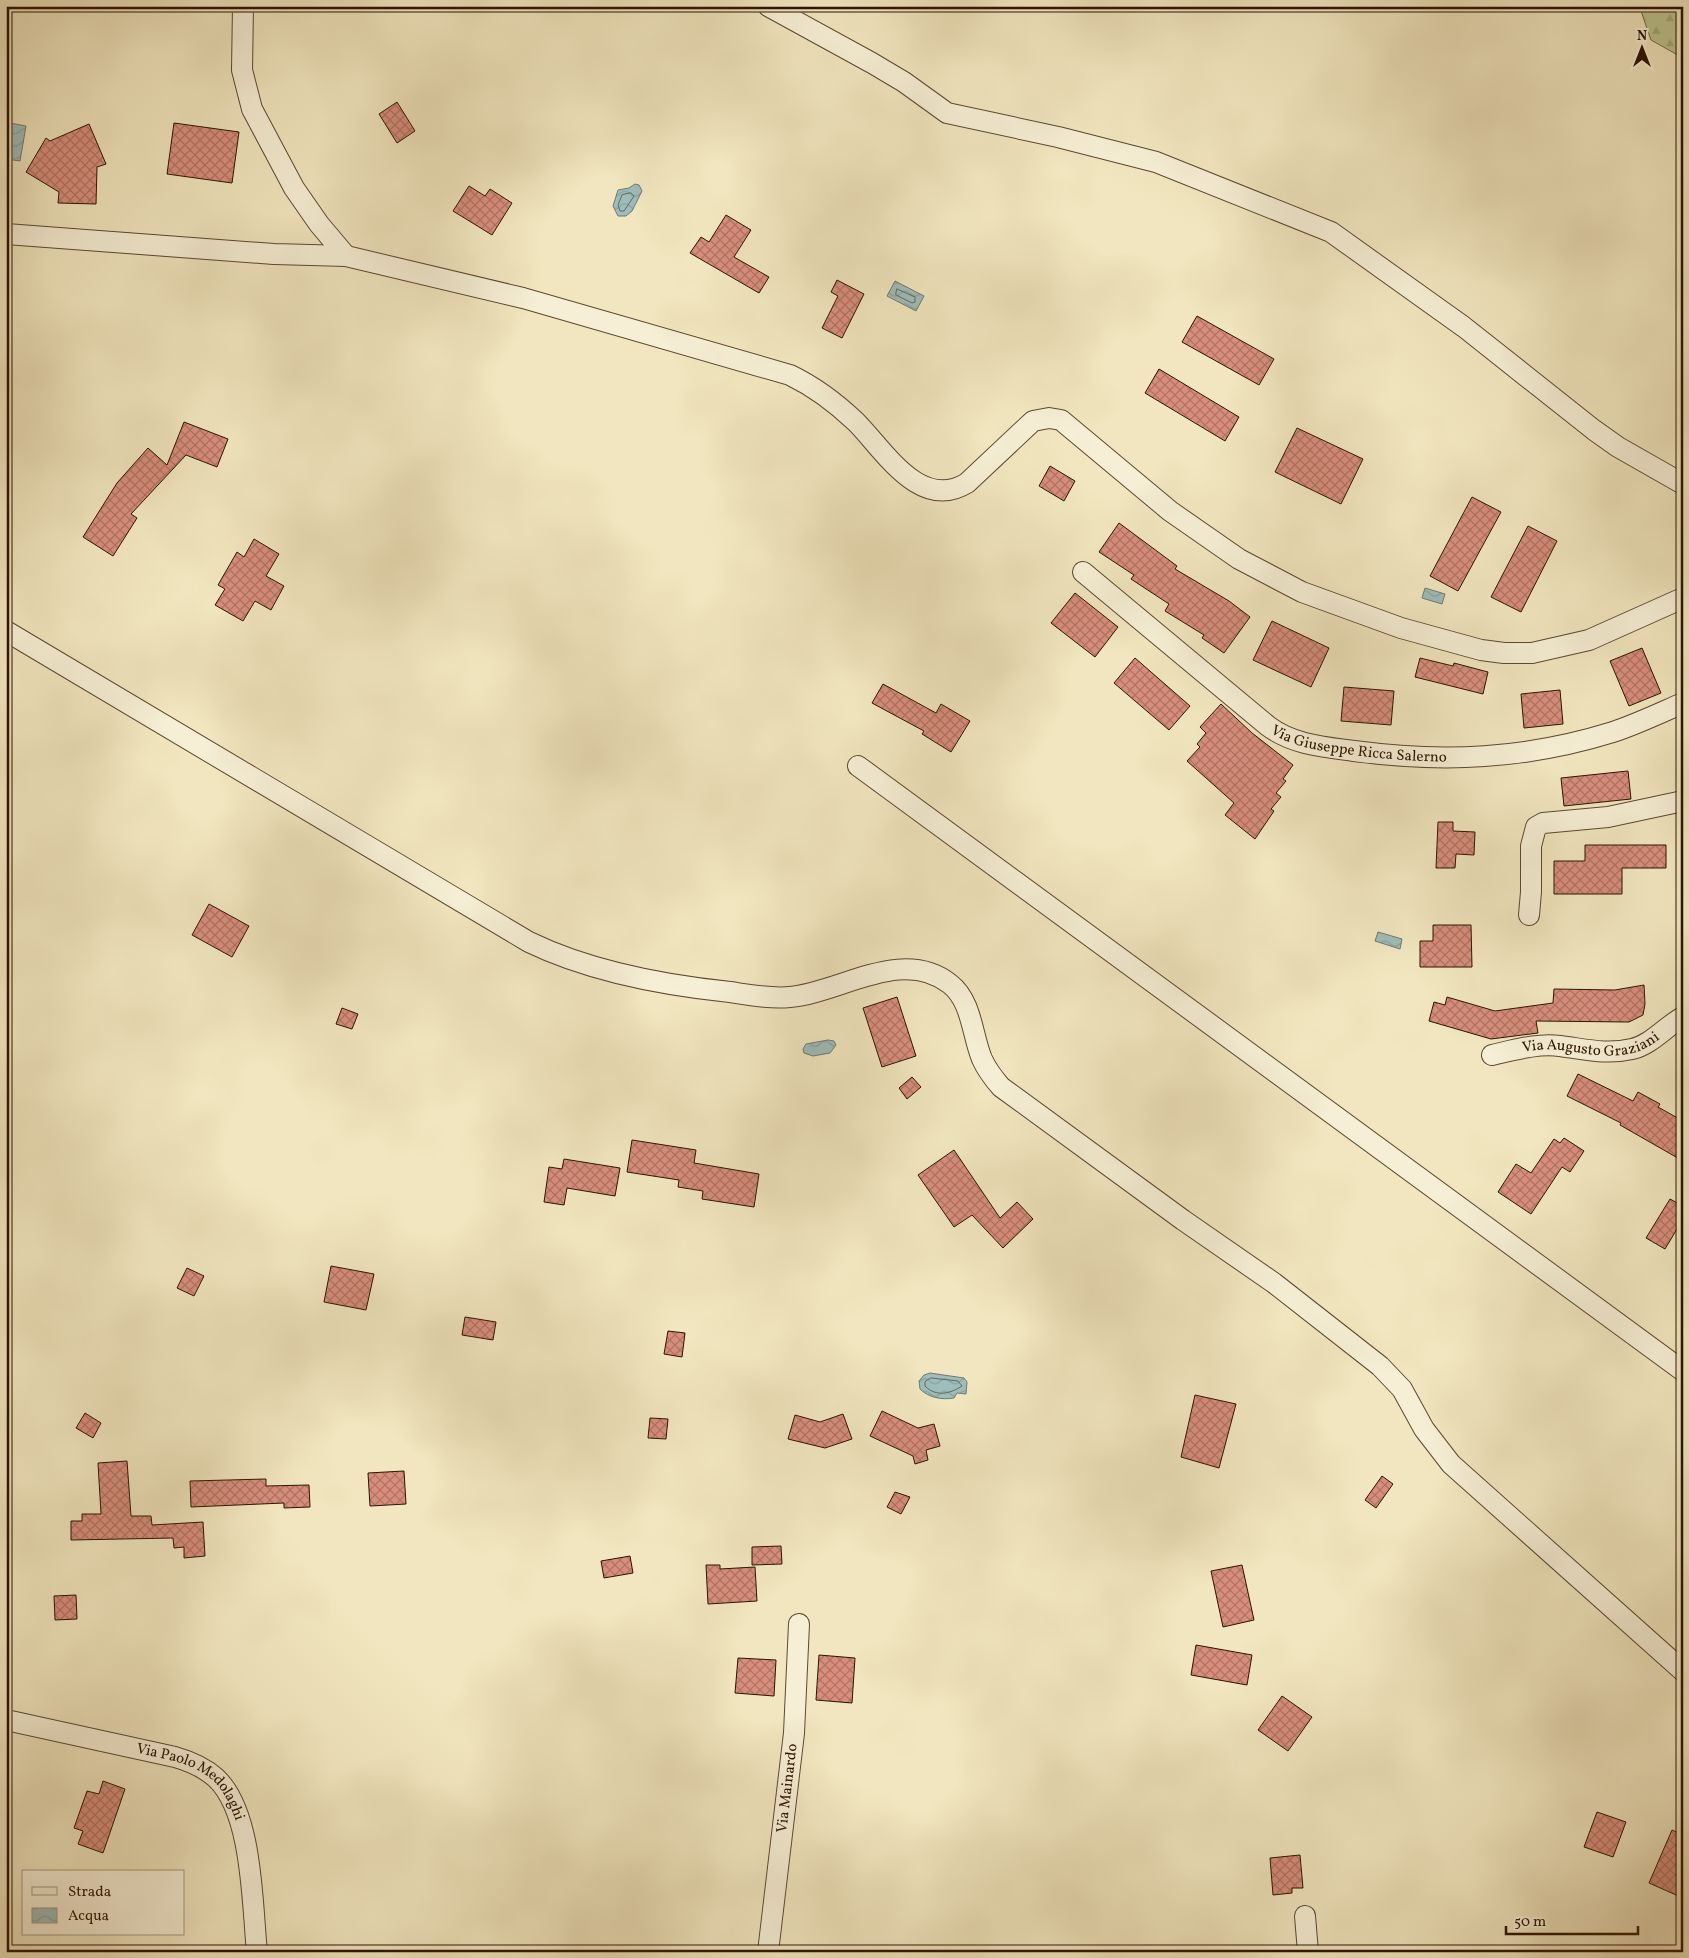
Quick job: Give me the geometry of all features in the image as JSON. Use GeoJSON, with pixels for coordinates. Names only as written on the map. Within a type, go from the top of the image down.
{"type":"FeatureCollection","features":[{"type":"Feature","properties":{"kind":"street"},"geometry":{"type":"LineString","coordinates":[[243,6],[242,70],[252,109],[294,188],[319,224],[346,256]]}},
{"type":"Feature","properties":{"kind":"street"},"geometry":{"type":"LineString","coordinates":[[768,6],[880,68],[947,113],[1050,135],[1156,162],[1331,232],[1464,327],[1594,430],[1632,456],[1683,484]]}},
{"type":"Feature","properties":{"kind":"street"},"geometry":{"type":"LineString","coordinates":[[6,234],[274,254],[346,256],[523,298],[782,372],[827,396],[857,423],[902,473],[920,485],[935,490],[955,489],[967,483],[1033,421],[1049,418],[1061,420],[1170,511],[1239,559],[1270,577],[1310,596],[1371,618],[1481,650],[1523,654],[1564,647],[1595,638],[1683,598]]}},
{"type":"Feature","properties":{"kind":"street","name":"Via Giuseppe Ricca Salerno"},"geometry":{"type":"LineString","coordinates":[[1083,572],[1268,726],[1289,738],[1302,742],[1412,757],[1456,758],[1508,755],[1541,751],[1614,732],[1683,703]]}},
{"type":"Feature","properties":{"kind":"street"},"geometry":{"type":"LineString","coordinates":[[6,631],[521,937],[570,960],[618,973],[708,990],[781,998],[814,993],[863,976],[890,971],[927,973],[945,980],[962,998],[982,1060],[1002,1087],[1183,1220],[1274,1284],[1380,1366],[1402,1389],[1424,1430],[1451,1464],[1683,1671]]}},
{"type":"Feature","properties":{"kind":"street"},"geometry":{"type":"LineString","coordinates":[[858,766],[1683,1371]]}},
{"type":"Feature","properties":{"kind":"street"},"geometry":{"type":"LineString","coordinates":[[1529,914],[1531,846],[1536,827],[1542,823],[1608,817],[1683,801]]}},
{"type":"Feature","properties":{"kind":"street","name":"Via Augusto Graziani"},"geometry":{"type":"LineString","coordinates":[[1492,1055],[1533,1046],[1551,1045],[1598,1052],[1623,1051],[1644,1044],[1683,1017]]}},
{"type":"Feature","properties":{"kind":"street","name":"Via Mainardo"},"geometry":{"type":"LineString","coordinates":[[768,1952],[794,1733],[800,1624]]}},
{"type":"Feature","properties":{"kind":"street","name":"Via Paolo Medolaghi"},"geometry":{"type":"LineString","coordinates":[[6,1720],[174,1757],[197,1765],[215,1777],[230,1798],[246,1847],[252,1884],[257,1952]]}},
{"type":"Feature","properties":{"kind":"street"},"geometry":{"type":"LineString","coordinates":[[1305,1916],[1308,1952]]}},
{"type":"Feature","properties":{"kind":"green space"},"geometry":{"type":"Polygon","coordinates":[[[1651,6],[1683,6],[1683,58],[1651,40],[1641,11],[1651,6]]]}},
{"type":"Feature","properties":{"kind":"water"},"geometry":{"type":"Polygon","coordinates":[[[10,123],[26,126],[20,161],[6,159],[10,123]]]}},
{"type":"Feature","properties":{"kind":"water"},"geometry":{"type":"Polygon","coordinates":[[[635,184],[639,185],[642,191],[632,211],[626,216],[618,216],[613,206],[618,190],[629,188],[635,184]]]}},
{"type":"Feature","properties":{"kind":"water"},"geometry":{"type":"Polygon","coordinates":[[[895,281],[924,296],[916,311],[887,296],[895,281]]]}},
{"type":"Feature","properties":{"kind":"water"},"geometry":{"type":"Polygon","coordinates":[[[1425,588],[1445,594],[1442,604],[1422,598],[1425,588]]]}},
{"type":"Feature","properties":{"kind":"water"},"geometry":{"type":"Polygon","coordinates":[[[1378,932],[1402,939],[1400,949],[1375,941],[1378,932]]]}},
{"type":"Feature","properties":{"kind":"water"},"geometry":{"type":"Polygon","coordinates":[[[828,1040],[834,1041],[836,1045],[830,1053],[813,1056],[804,1053],[803,1049],[806,1044],[828,1040]]]}},
{"type":"Feature","properties":{"kind":"water"},"geometry":{"type":"Polygon","coordinates":[[[930,1373],[964,1378],[967,1382],[966,1394],[957,1393],[954,1398],[945,1399],[927,1394],[920,1389],[919,1381],[924,1375],[930,1373]]]}},
{"type":"Feature","properties":{"kind":"building"},"geometry":{"type":"Polygon","coordinates":[[[397,102],[415,131],[397,143],[379,114],[397,102]]]}},
{"type":"Feature","properties":{"kind":"building"},"geometry":{"type":"Polygon","coordinates":[[[174,123],[239,132],[232,183],[167,174],[174,123]]]}},
{"type":"Feature","properties":{"kind":"building"},"geometry":{"type":"Polygon","coordinates":[[[89,124],[106,164],[97,167],[96,204],[58,203],[59,192],[26,172],[46,138],[50,141],[89,124]]]}},
{"type":"Feature","properties":{"kind":"building"},"geometry":{"type":"Polygon","coordinates":[[[469,186],[485,196],[490,189],[512,203],[492,235],[453,211],[469,186]]]}},
{"type":"Feature","properties":{"kind":"building"},"geometry":{"type":"Polygon","coordinates":[[[726,215],[751,230],[734,257],[769,277],[759,293],[690,253],[701,237],[709,242],[726,215]]]}},
{"type":"Feature","properties":{"kind":"building"},"geometry":{"type":"Polygon","coordinates":[[[837,280],[864,294],[842,338],[822,328],[838,296],[831,292],[837,280]]]}},
{"type":"Feature","properties":{"kind":"building"},"geometry":{"type":"Polygon","coordinates":[[[1197,316],[1274,359],[1259,385],[1182,342],[1197,316]]]}},
{"type":"Feature","properties":{"kind":"building"},"geometry":{"type":"Polygon","coordinates":[[[1159,369],[1239,417],[1225,441],[1145,393],[1159,369]]]}},
{"type":"Feature","properties":{"kind":"building"},"geometry":{"type":"Polygon","coordinates":[[[184,422],[228,439],[217,467],[186,455],[131,514],[137,518],[113,556],[83,537],[117,483],[148,448],[167,465],[184,422]]]}},
{"type":"Feature","properties":{"kind":"building"},"geometry":{"type":"Polygon","coordinates":[[[1297,428],[1363,459],[1341,504],[1275,472],[1297,428]]]}},
{"type":"Feature","properties":{"kind":"building"},"geometry":{"type":"Polygon","coordinates":[[[1050,466],[1075,481],[1064,501],[1039,486],[1050,466]]]}},
{"type":"Feature","properties":{"kind":"building"},"geometry":{"type":"Polygon","coordinates":[[[1472,497],[1501,512],[1458,591],[1430,576],[1472,497]]]}},
{"type":"Feature","properties":{"kind":"building"},"geometry":{"type":"Polygon","coordinates":[[[1119,523],[1177,566],[1175,569],[1229,601],[1250,617],[1224,653],[1202,638],[1204,635],[1165,611],[1169,604],[1131,579],[1134,575],[1099,552],[1119,523]]]}},
{"type":"Feature","properties":{"kind":"building"},"geometry":{"type":"Polygon","coordinates":[[[1528,526],[1557,541],[1521,612],[1491,597],[1528,526]]]}},
{"type":"Feature","properties":{"kind":"building"},"geometry":{"type":"Polygon","coordinates":[[[254,539],[279,554],[266,576],[284,586],[271,610],[255,601],[243,621],[215,605],[225,589],[218,585],[237,552],[244,557],[254,539]]]}},
{"type":"Feature","properties":{"kind":"building"},"geometry":{"type":"Polygon","coordinates":[[[1075,593],[1118,627],[1095,657],[1051,623],[1075,593]]]}},
{"type":"Feature","properties":{"kind":"building"},"geometry":{"type":"Polygon","coordinates":[[[1272,621],[1329,648],[1311,687],[1253,660],[1272,621]]]}},
{"type":"Feature","properties":{"kind":"building"},"geometry":{"type":"Polygon","coordinates":[[[1642,648],[1661,693],[1629,706],[1610,661],[1642,648]]]}},
{"type":"Feature","properties":{"kind":"building"},"geometry":{"type":"Polygon","coordinates":[[[1135,658],[1190,706],[1169,730],[1114,683],[1135,658]]]}},
{"type":"Feature","properties":{"kind":"building"},"geometry":{"type":"Polygon","coordinates":[[[1420,658],[1453,666],[1454,663],[1488,672],[1483,694],[1415,677],[1420,658]]]}},
{"type":"Feature","properties":{"kind":"building"},"geometry":{"type":"Polygon","coordinates":[[[883,684],[936,713],[941,704],[970,721],[951,752],[922,734],[924,731],[872,703],[883,684]]]}},
{"type":"Feature","properties":{"kind":"building"},"geometry":{"type":"Polygon","coordinates":[[[1344,687],[1394,691],[1391,725],[1341,721],[1344,687]]]}},
{"type":"Feature","properties":{"kind":"building"},"geometry":{"type":"Polygon","coordinates":[[[1560,690],[1563,724],[1524,728],[1521,694],[1560,690]]]}},
{"type":"Feature","properties":{"kind":"building"},"geometry":{"type":"Polygon","coordinates":[[[1221,704],[1252,733],[1293,765],[1283,779],[1286,781],[1276,793],[1281,797],[1271,809],[1274,811],[1255,839],[1225,815],[1234,803],[1187,761],[1200,747],[1197,744],[1206,733],[1200,727],[1221,704]]]}},
{"type":"Feature","properties":{"kind":"building"},"geometry":{"type":"Polygon","coordinates":[[[1628,771],[1631,799],[1564,806],[1561,778],[1628,771]]]}},
{"type":"Feature","properties":{"kind":"building"},"geometry":{"type":"Polygon","coordinates":[[[1438,822],[1453,822],[1453,831],[1475,832],[1474,855],[1456,854],[1455,868],[1436,868],[1438,822]]]}},
{"type":"Feature","properties":{"kind":"building"},"geometry":{"type":"Polygon","coordinates":[[[1585,845],[1666,845],[1666,868],[1622,868],[1622,894],[1554,894],[1554,861],[1585,861],[1585,845]]]}},
{"type":"Feature","properties":{"kind":"building"},"geometry":{"type":"Polygon","coordinates":[[[209,904],[249,926],[232,957],[192,935],[209,904]]]}},
{"type":"Feature","properties":{"kind":"building"},"geometry":{"type":"Polygon","coordinates":[[[1433,925],[1471,925],[1472,967],[1420,967],[1420,941],[1433,941],[1433,925]]]}},
{"type":"Feature","properties":{"kind":"building"},"geometry":{"type":"Polygon","coordinates":[[[1644,985],[1645,1004],[1643,1015],[1629,1022],[1536,1021],[1538,1033],[1491,1039],[1429,1021],[1434,1002],[1445,1005],[1447,997],[1495,1011],[1553,1003],[1554,989],[1615,990],[1644,985]]]}},
{"type":"Feature","properties":{"kind":"building"},"geometry":{"type":"Polygon","coordinates":[[[897,997],[916,1056],[882,1067],[863,1008],[897,997]]]}},
{"type":"Feature","properties":{"kind":"building"},"geometry":{"type":"Polygon","coordinates":[[[342,1008],[358,1014],[352,1029],[336,1024],[342,1008]]]}},
{"type":"Feature","properties":{"kind":"building"},"geometry":{"type":"Polygon","coordinates":[[[1578,1074],[1633,1101],[1638,1092],[1660,1104],[1658,1107],[1683,1121],[1683,1161],[1620,1125],[1621,1123],[1567,1096],[1578,1074]]]}},
{"type":"Feature","properties":{"kind":"building"},"geometry":{"type":"Polygon","coordinates":[[[912,1077],[921,1087],[907,1099],[899,1088],[912,1077]]]}},
{"type":"Feature","properties":{"kind":"building"},"geometry":{"type":"Polygon","coordinates":[[[1564,1138],[1584,1151],[1570,1172],[1562,1167],[1531,1214],[1498,1192],[1516,1164],[1531,1173],[1554,1139],[1560,1143],[1564,1138]]]}},
{"type":"Feature","properties":{"kind":"building"},"geometry":{"type":"Polygon","coordinates":[[[632,1140],[696,1150],[694,1163],[759,1174],[754,1207],[702,1199],[703,1191],[678,1187],[679,1180],[627,1172],[632,1140]]]}},
{"type":"Feature","properties":{"kind":"building"},"geometry":{"type":"Polygon","coordinates":[[[954,1150],[1000,1218],[1017,1202],[1033,1219],[1003,1248],[972,1215],[954,1227],[918,1175],[954,1150]]]}},
{"type":"Feature","properties":{"kind":"building"},"geometry":{"type":"Polygon","coordinates":[[[564,1159],[620,1168],[615,1196],[567,1188],[564,1205],[544,1202],[549,1167],[562,1169],[564,1159]]]}},
{"type":"Feature","properties":{"kind":"building"},"geometry":{"type":"Polygon","coordinates":[[[1670,1199],[1683,1206],[1683,1219],[1665,1249],[1646,1238],[1670,1199]]]}},
{"type":"Feature","properties":{"kind":"building"},"geometry":{"type":"Polygon","coordinates":[[[331,1266],[374,1274],[366,1310],[324,1302],[331,1266]]]}},
{"type":"Feature","properties":{"kind":"building"},"geometry":{"type":"Polygon","coordinates":[[[187,1268],[204,1276],[194,1296],[177,1288],[187,1268]]]}},
{"type":"Feature","properties":{"kind":"building"},"geometry":{"type":"Polygon","coordinates":[[[465,1317],[496,1322],[493,1340],[462,1335],[465,1317]]]}},
{"type":"Feature","properties":{"kind":"building"},"geometry":{"type":"Polygon","coordinates":[[[668,1331],[685,1333],[682,1357],[664,1354],[668,1331]]]}},
{"type":"Feature","properties":{"kind":"building"},"geometry":{"type":"Polygon","coordinates":[[[1195,1395],[1236,1404],[1219,1468],[1181,1457],[1195,1395]]]}},
{"type":"Feature","properties":{"kind":"building"},"geometry":{"type":"Polygon","coordinates":[[[882,1411],[918,1428],[934,1424],[940,1446],[926,1450],[928,1460],[915,1464],[913,1456],[870,1436],[882,1411]]]}},
{"type":"Feature","properties":{"kind":"building"},"geometry":{"type":"Polygon","coordinates":[[[85,1413],[101,1423],[93,1438],[76,1428],[85,1413]]]}},
{"type":"Feature","properties":{"kind":"building"},"geometry":{"type":"Polygon","coordinates":[[[843,1414],[852,1439],[825,1448],[788,1439],[795,1415],[820,1422],[843,1414]]]}},
{"type":"Feature","properties":{"kind":"building"},"geometry":{"type":"Polygon","coordinates":[[[650,1418],[668,1419],[666,1439],[648,1438],[650,1418]]]}},
{"type":"Feature","properties":{"kind":"building"},"geometry":{"type":"Polygon","coordinates":[[[127,1461],[131,1516],[151,1516],[152,1525],[203,1522],[205,1556],[184,1558],[184,1547],[174,1548],[173,1538],[71,1540],[71,1521],[82,1521],[82,1514],[101,1514],[98,1463],[127,1461]]]}},
{"type":"Feature","properties":{"kind":"building"},"geometry":{"type":"Polygon","coordinates":[[[404,1471],[406,1504],[370,1506],[368,1473],[404,1471]]]}},
{"type":"Feature","properties":{"kind":"building"},"geometry":{"type":"Polygon","coordinates":[[[1382,1476],[1393,1484],[1376,1508],[1365,1500],[1382,1476]]]}},
{"type":"Feature","properties":{"kind":"building"},"geometry":{"type":"Polygon","coordinates":[[[266,1479],[266,1486],[309,1485],[310,1507],[284,1508],[284,1503],[191,1507],[190,1481],[266,1479]]]}},
{"type":"Feature","properties":{"kind":"building"},"geometry":{"type":"Polygon","coordinates":[[[895,1492],[910,1497],[901,1514],[887,1507],[895,1492]]]}},
{"type":"Feature","properties":{"kind":"building"},"geometry":{"type":"Polygon","coordinates":[[[781,1546],[782,1564],[752,1565],[752,1547],[781,1546]]]}},
{"type":"Feature","properties":{"kind":"building"},"geometry":{"type":"Polygon","coordinates":[[[630,1556],[633,1573],[604,1578],[601,1561],[630,1556]]]}},
{"type":"Feature","properties":{"kind":"building"},"geometry":{"type":"Polygon","coordinates":[[[706,1565],[720,1565],[720,1569],[755,1567],[757,1601],[708,1604],[706,1565]]]}},
{"type":"Feature","properties":{"kind":"building"},"geometry":{"type":"Polygon","coordinates":[[[1242,1565],[1254,1620],[1223,1627],[1211,1571],[1242,1565]]]}},
{"type":"Feature","properties":{"kind":"building"},"geometry":{"type":"Polygon","coordinates":[[[76,1595],[77,1619],[55,1620],[54,1596],[76,1595]]]}},
{"type":"Feature","properties":{"kind":"building"},"geometry":{"type":"Polygon","coordinates":[[[1196,1645],[1252,1655],[1247,1685],[1191,1675],[1196,1645]]]}},
{"type":"Feature","properties":{"kind":"building"},"geometry":{"type":"Polygon","coordinates":[[[819,1655],[855,1658],[852,1703],[816,1700],[819,1655]]]}},
{"type":"Feature","properties":{"kind":"building"},"geometry":{"type":"Polygon","coordinates":[[[738,1658],[776,1660],[774,1696],[735,1693],[738,1658]]]}},
{"type":"Feature","properties":{"kind":"building"},"geometry":{"type":"Polygon","coordinates":[[[1282,1696],[1312,1717],[1288,1751],[1258,1730],[1282,1696]]]}},
{"type":"Feature","properties":{"kind":"building"},"geometry":{"type":"Polygon","coordinates":[[[103,1781],[125,1789],[103,1853],[78,1844],[83,1831],[74,1828],[87,1791],[99,1794],[103,1781]]]}},
{"type":"Feature","properties":{"kind":"building"},"geometry":{"type":"Polygon","coordinates":[[[1597,1812],[1626,1822],[1613,1857],[1584,1847],[1597,1812]]]}},
{"type":"Feature","properties":{"kind":"building"},"geometry":{"type":"Polygon","coordinates":[[[1672,1830],[1683,1835],[1683,1898],[1649,1883],[1672,1830]]]}},
{"type":"Feature","properties":{"kind":"building"},"geometry":{"type":"Polygon","coordinates":[[[1300,1855],[1303,1888],[1292,1888],[1292,1893],[1273,1895],[1270,1858],[1300,1855]]]}}]}
